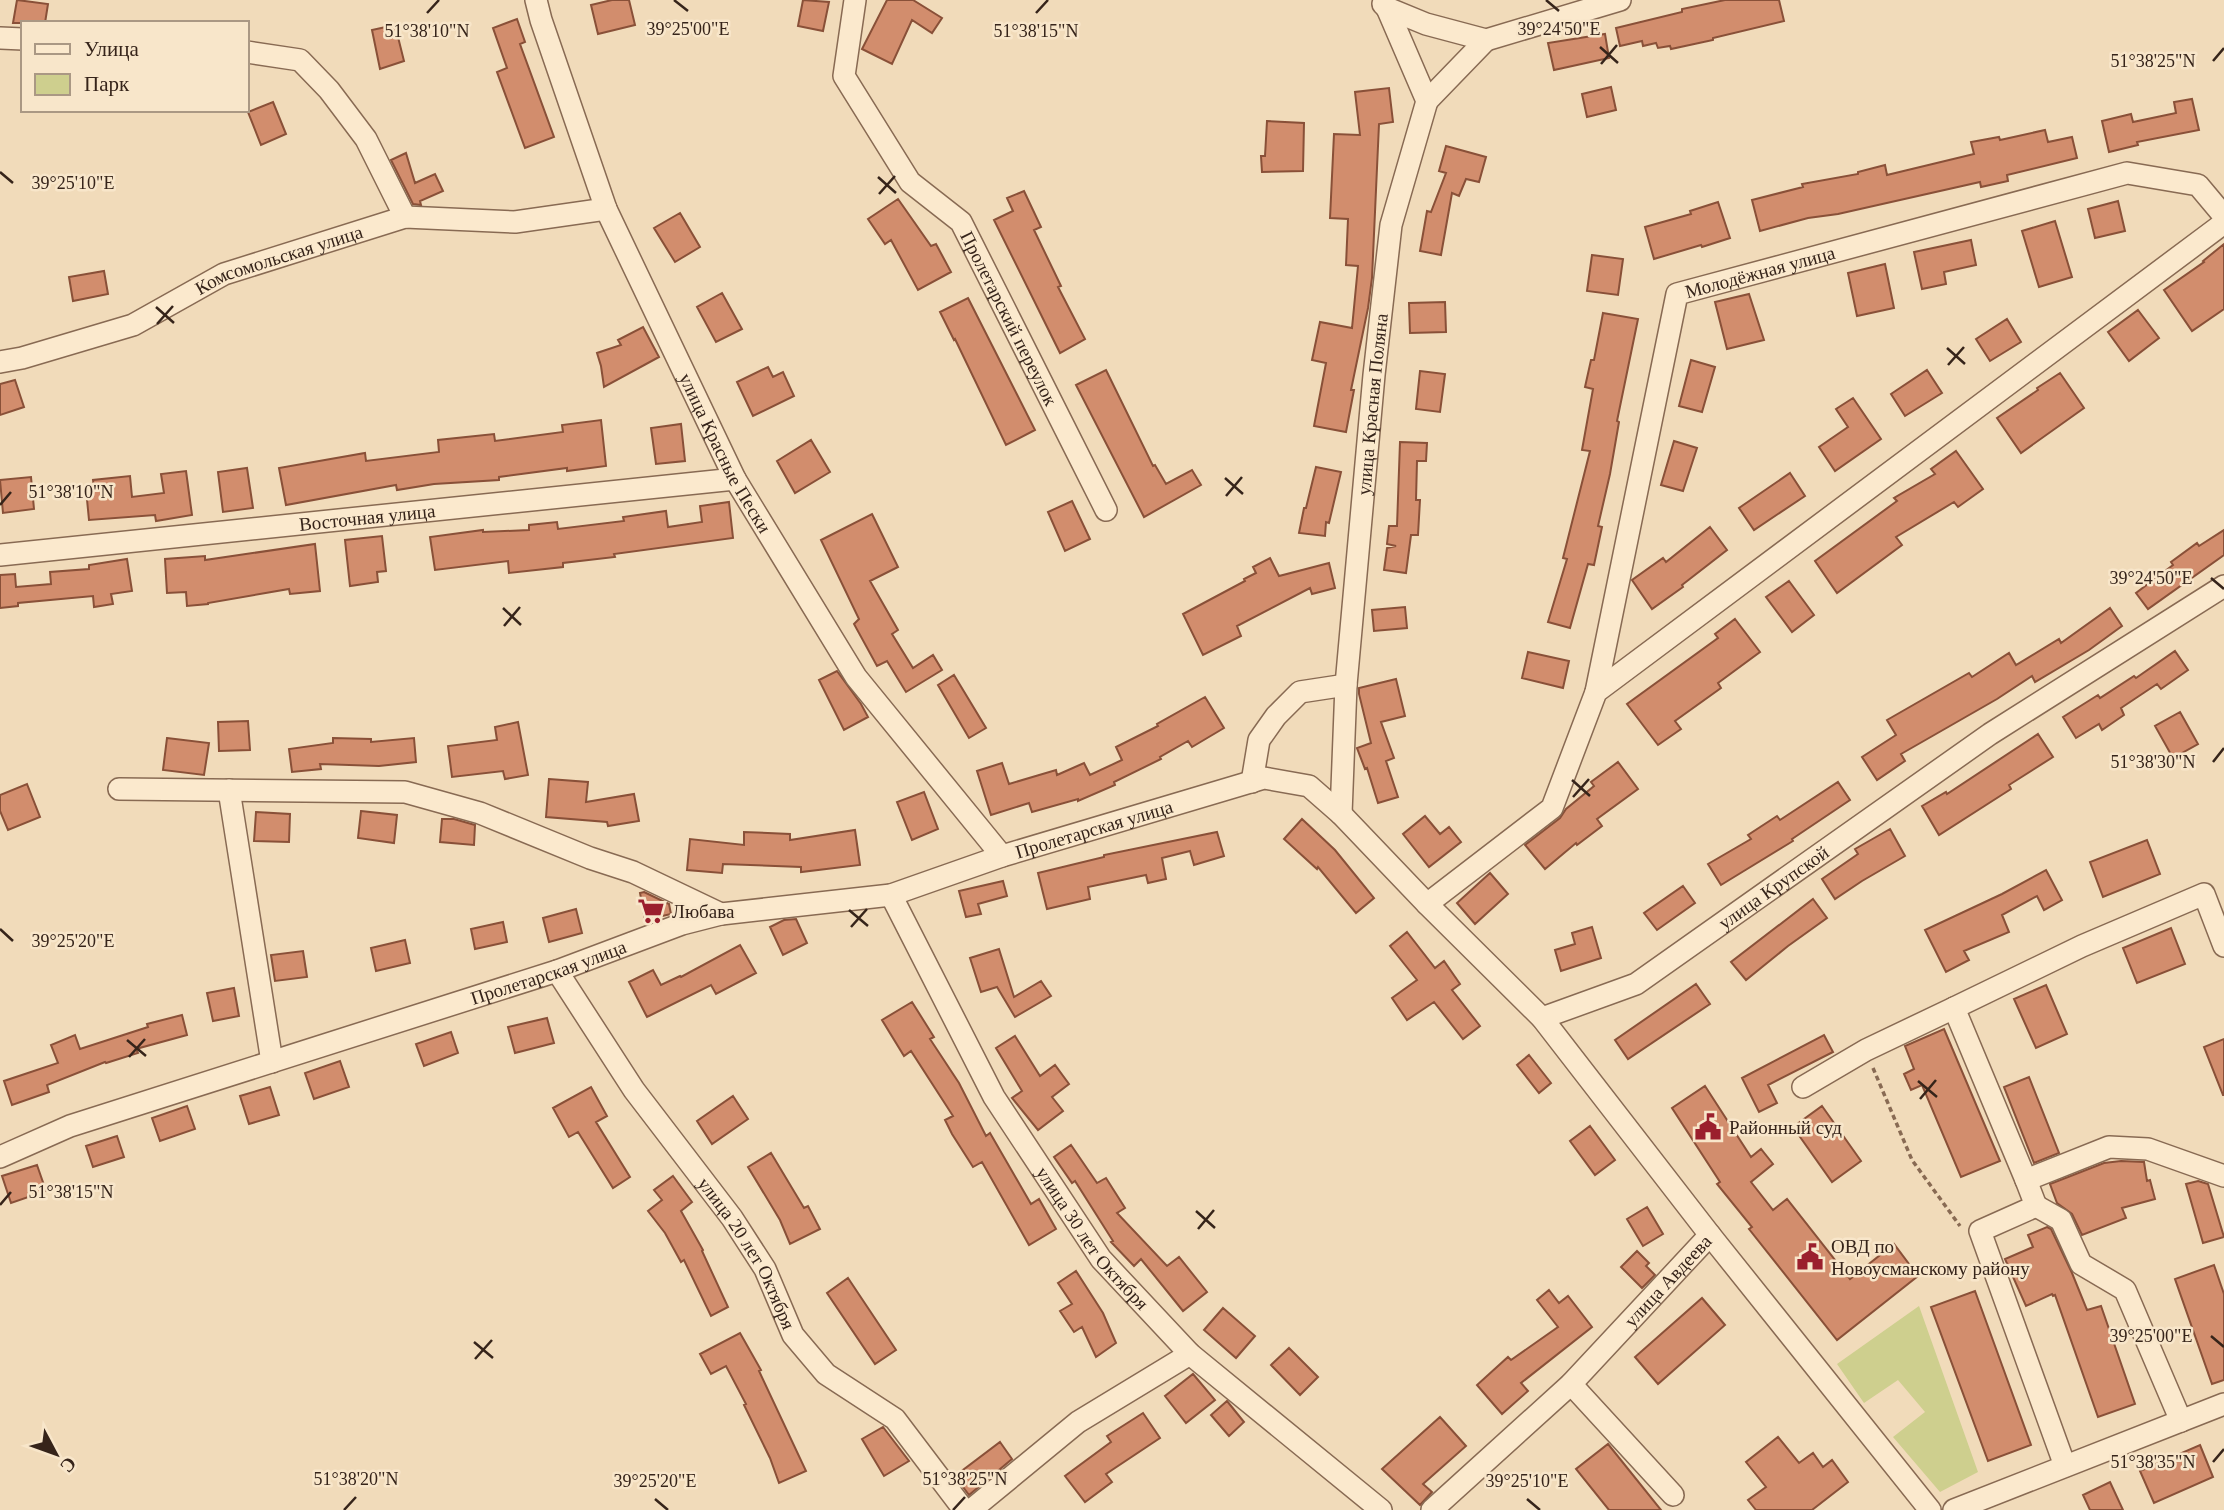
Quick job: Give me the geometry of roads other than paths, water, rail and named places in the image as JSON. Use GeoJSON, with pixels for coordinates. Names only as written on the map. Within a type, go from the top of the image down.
{"type":"FeatureCollection","features":[{"type":"Feature","properties":{"kind":"street","name":"улица Красные Пески"},"geometry":{"type":"LineString","coordinates":[[536,0],[606,209],[735,479],[856,677],[1002,856]]}},
{"type":"Feature","properties":{"kind":"street","name":"Пролетарский переулок"},"geometry":{"type":"LineString","coordinates":[[855,0],[844,76],[910,182],[961,222],[1106,510]]}},
{"type":"Feature","properties":{"kind":"street"},"geometry":{"type":"LineString","coordinates":[[1384,4],[1427,101],[1486,40],[1620,0]]}},
{"type":"Feature","properties":{"kind":"street"},"geometry":{"type":"LineString","coordinates":[[1384,4],[1426,24],[1486,40]]}},
{"type":"Feature","properties":{"kind":"street"},"geometry":{"type":"LineString","coordinates":[[0,38],[21,39]]}},
{"type":"Feature","properties":{"kind":"street"},"geometry":{"type":"LineString","coordinates":[[248,52],[300,60],[366,139],[405,217]]}},
{"type":"Feature","properties":{"kind":"street","name":"улица Красная Поляна"},"geometry":{"type":"LineString","coordinates":[[1341,814],[1346,685],[1374,374],[1391,225],[1427,101]]}},
{"type":"Feature","properties":{"kind":"street","name":"Молодёжная улица"},"geometry":{"type":"LineString","coordinates":[[1427,904],[1552,808],[1596,692],[1677,294],[2127,173],[2198,185],[2224,216]]}},
{"type":"Feature","properties":{"kind":"street","name":"Комсомольская улица"},"geometry":{"type":"LineString","coordinates":[[0,362],[133,325],[224,274],[405,217],[515,222],[606,209]]}},
{"type":"Feature","properties":{"kind":"street"},"geometry":{"type":"LineString","coordinates":[[1596,692],[2224,223]]}},
{"type":"Feature","properties":{"kind":"street","name":"Восточная улица"},"geometry":{"type":"LineString","coordinates":[[0,555],[735,479]]}},
{"type":"Feature","properties":{"kind":"street","name":"улица Крупской"},"geometry":{"type":"LineString","coordinates":[[1542,1018],[1636,984],[1990,734],[2224,586]]}},
{"type":"Feature","properties":{"kind":"street"},"geometry":{"type":"LineString","coordinates":[[1252,782],[1259,740],[1276,716],[1300,692],[1346,685]]}},
{"type":"Feature","properties":{"kind":"street","name":"Пролетарская улица"},"geometry":{"type":"LineString","coordinates":[[0,1157],[70,1126],[557,971],[682,924],[722,914],[891,895],[1002,856],[1264,778],[1309,786],[1341,814],[1427,904]]}},
{"type":"Feature","properties":{"kind":"street"},"geometry":{"type":"LineString","coordinates":[[119,789],[405,792],[480,813],[590,858],[633,872],[722,914]]}},
{"type":"Feature","properties":{"kind":"street"},"geometry":{"type":"LineString","coordinates":[[229,790],[272,1062]]}},
{"type":"Feature","properties":{"kind":"street"},"geometry":{"type":"LineString","coordinates":[[1803,1087],[1866,1050],[2082,946],[2224,886]]}},
{"type":"Feature","properties":{"kind":"street"},"geometry":{"type":"LineString","coordinates":[[2204,894],[2224,946]]}},
{"type":"Feature","properties":{"kind":"street","name":"улица 30 лет Октября"},"geometry":{"type":"LineString","coordinates":[[891,895],[994,1097],[1101,1259],[1190,1354],[1381,1510]]}},
{"type":"Feature","properties":{"kind":"street"},"geometry":{"type":"LineString","coordinates":[[1427,904],[1542,1018],[1710,1235]]}},
{"type":"Feature","properties":{"kind":"street","name":"улица 20 лет Октября"},"geometry":{"type":"LineString","coordinates":[[557,971],[634,1090],[732,1218],[765,1269],[793,1335],[826,1374],[895,1419],[964,1510]]}},
{"type":"Feature","properties":{"kind":"street"},"geometry":{"type":"LineString","coordinates":[[1954,1008],[2036,1206],[2061,1220],[2081,1264],[2125,1290],[2181,1421]]}},
{"type":"Feature","properties":{"kind":"street"},"geometry":{"type":"LineString","coordinates":[[2026,1180],[2109,1147],[2148,1149],[2224,1176]]}},
{"type":"Feature","properties":{"kind":"street"},"geometry":{"type":"LineString","coordinates":[[2036,1206],[1980,1231],[2065,1466]]}},
{"type":"Feature","properties":{"kind":"street","name":"улица Авдеева"},"geometry":{"type":"LineString","coordinates":[[1432,1510],[1571,1384],[1710,1235],[1930,1510]]}},
{"type":"Feature","properties":{"kind":"street"},"geometry":{"type":"LineString","coordinates":[[971,1510],[1078,1422],[1190,1354]]}},
{"type":"Feature","properties":{"kind":"street"},"geometry":{"type":"LineString","coordinates":[[1571,1384],[1673,1495]]}},
{"type":"Feature","properties":{"kind":"street"},"geometry":{"type":"LineString","coordinates":[[1954,1510],[2224,1404]]}},
{"type":"Feature","properties":{"kind":"place","name":"Любава"},"geometry":{"type":"Point","coordinates":[651,911]}},
{"type":"Feature","properties":{"kind":"place","name":"Районный суд"},"geometry":{"type":"Point","coordinates":[1708,1127]}},
{"type":"Feature","properties":{"kind":"place","name":"ОВД по Новоусманскому району"},"geometry":{"type":"Point","coordinates":[1810,1257]}}]}
